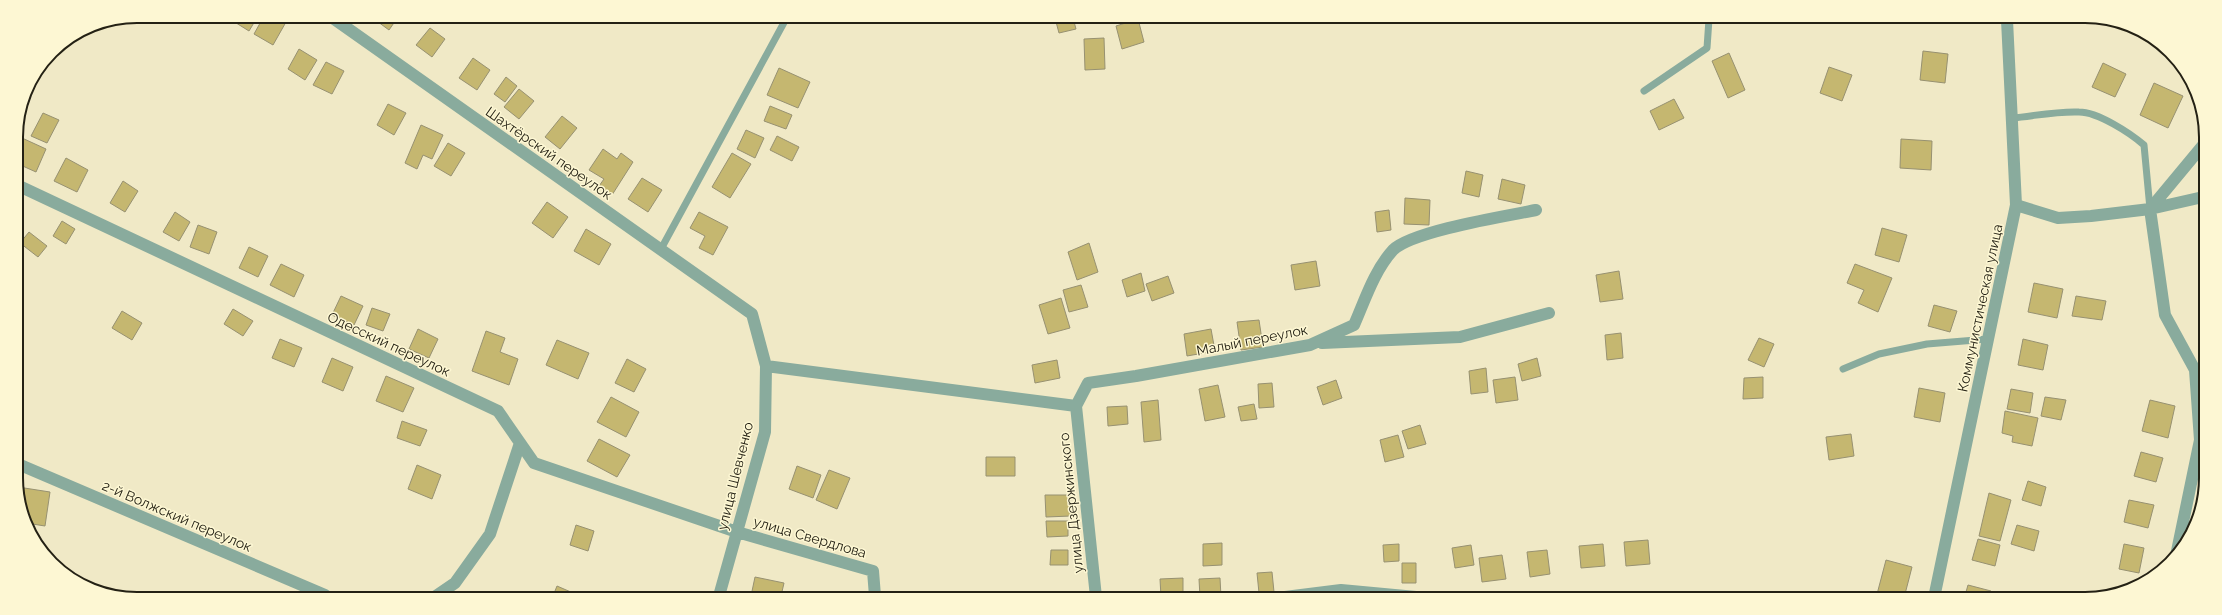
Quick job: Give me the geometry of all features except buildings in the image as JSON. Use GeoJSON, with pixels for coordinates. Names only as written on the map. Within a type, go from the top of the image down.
{"type":"FeatureCollection","features":[{"type":"Feature","properties":{"kind":"street","name":"Шахтёрский переулок"},"geometry":{"type":"LineString","coordinates":[[340,23],[752,314]]}},
{"type":"Feature","properties":{"kind":"street","name":"Коммунистическая улица"},"geometry":{"type":"LineString","coordinates":[[1935,592],[2016,206],[2007,23]]}},
{"type":"Feature","properties":{"kind":"street"},"geometry":{"type":"LineString","coordinates":[[2199,150],[2150,209],[2165,315],[2194,370],[2199,428]]}},
{"type":"Feature","properties":{"kind":"street","name":"Одесский переулок"},"geometry":{"type":"LineString","coordinates":[[23,188],[498,411],[534,463],[737,532]]}},
{"type":"Feature","properties":{"kind":"street"},"geometry":{"type":"LineString","coordinates":[[2016,206],[2058,218],[2150,209],[2199,198]]}},
{"type":"Feature","properties":{"kind":"street","name":"Малый переулок"},"geometry":{"type":"LineString","coordinates":[[1076,406],[1088,383],[1310,346],[1354,325],[1371,284],[1394,250],[1417,237],[1478,221],[1536,210]]}},
{"type":"Feature","properties":{"kind":"street"},"geometry":{"type":"LineString","coordinates":[[1315,343],[1460,337],[1549,313]]}},
{"type":"Feature","properties":{"kind":"street","name":"улица Шевченко"},"geometry":{"type":"LineString","coordinates":[[720,592],[765,432],[766,366],[752,314]]}},
{"type":"Feature","properties":{"kind":"street"},"geometry":{"type":"LineString","coordinates":[[766,366],[1076,406]]}},
{"type":"Feature","properties":{"kind":"street","name":"улица Дзержинского"},"geometry":{"type":"LineString","coordinates":[[1076,406],[1095,592]]}},
{"type":"Feature","properties":{"kind":"street"},"geometry":{"type":"LineString","coordinates":[[442,592],[455,584],[490,534],[520,443]]}},
{"type":"Feature","properties":{"kind":"street"},"geometry":{"type":"LineString","coordinates":[[2179,543],[2199,445]]}},
{"type":"Feature","properties":{"kind":"street","name":"2-й Волжский переулок"},"geometry":{"type":"LineString","coordinates":[[23,466],[318,592]]}},
{"type":"Feature","properties":{"kind":"street","name":"улица Свердлова"},"geometry":{"type":"LineString","coordinates":[[737,532],[873,571],[875,592]]}},
{"type":"Feature","properties":{"kind":"street"},"geometry":{"type":"LineString","coordinates":[[1325,592],[1341,590],[1360,592]]}},
{"type":"Feature","properties":{"kind":"lane"},"geometry":{"type":"LineString","coordinates":[[661,250],[784,23]]}},
{"type":"Feature","properties":{"kind":"lane"},"geometry":{"type":"LineString","coordinates":[[1644,90],[1707,48],[1709,23]]}},
{"type":"Feature","properties":{"kind":"lane"},"geometry":{"type":"LineString","coordinates":[[2012,118],[2080,112],[2110,122],[2136,138],[2144,145],[2150,209]]}},
{"type":"Feature","properties":{"kind":"lane"},"geometry":{"type":"LineString","coordinates":[[1843,369],[1880,354],[1927,344],[1988,339]]}}]}
